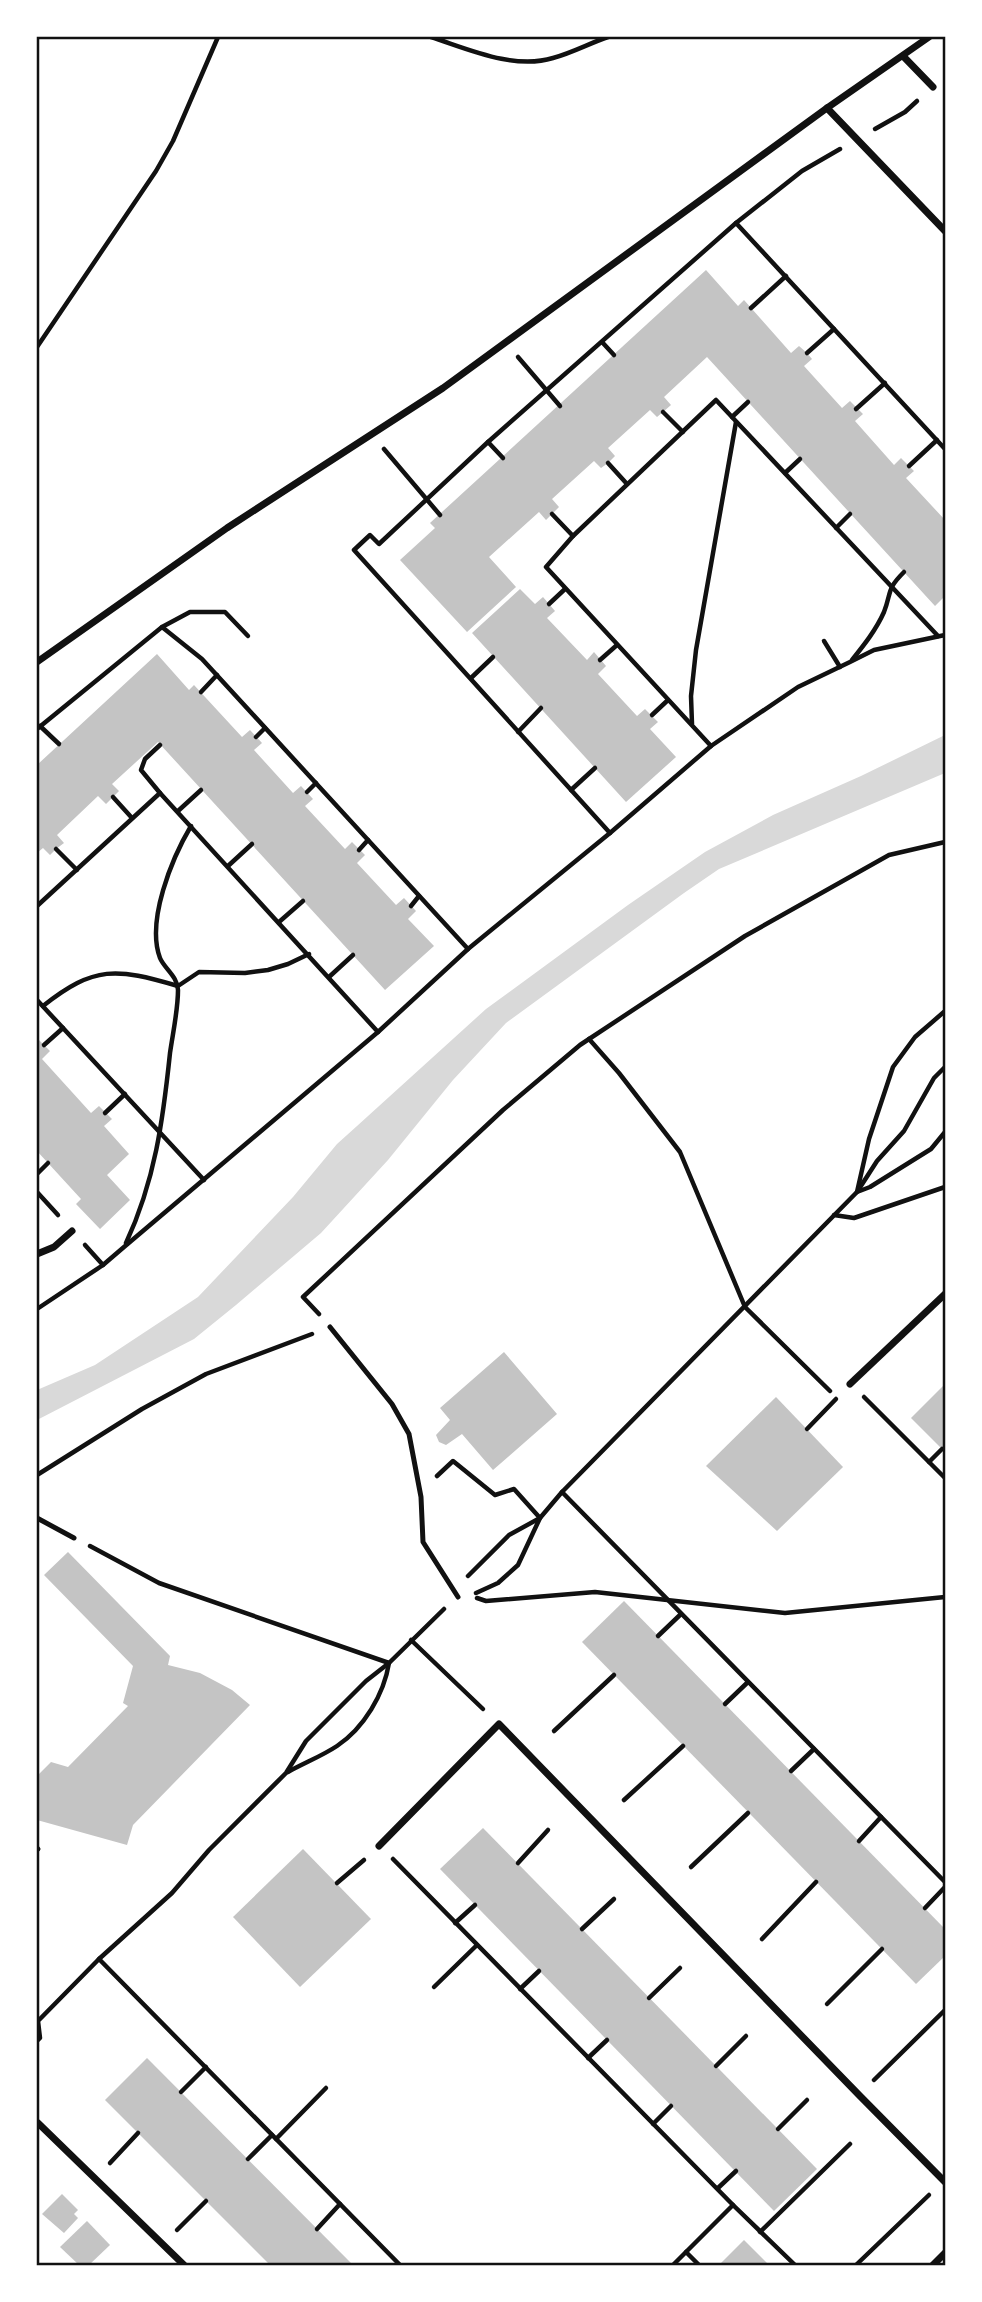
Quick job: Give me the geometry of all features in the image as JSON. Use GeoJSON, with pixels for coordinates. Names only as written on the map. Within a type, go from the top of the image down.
{"type":"FeatureCollection","features":[{"type":"Feature","properties":{"kind":"street"},"geometry":{"type":"LineString","coordinates":[[37,662],[227,528],[373,435],[507,342],[827,108],[929,37]]}},
{"type":"Feature","properties":{"kind":"street"},"geometry":{"type":"LineString","coordinates":[[903,56],[933,87]]}},
{"type":"Feature","properties":{"kind":"street"},"geometry":{"type":"LineString","coordinates":[[827,108],[945,231]]}},
{"type":"Feature","properties":{"kind":"street"},"geometry":{"type":"LineString","coordinates":[[37,1254],[54,1247],[72,1231]]}},
{"type":"Feature","properties":{"kind":"street"},"geometry":{"type":"LineString","coordinates":[[850,1384],[945,1294]]}},
{"type":"Feature","properties":{"kind":"street"},"geometry":{"type":"LineString","coordinates":[[379,1846],[499,1724],[945,2181]]}},
{"type":"Feature","properties":{"kind":"street"},"geometry":{"type":"LineString","coordinates":[[38,2123],[184,2265]]}},
{"type":"Feature","properties":{"kind":"street"},"geometry":{"type":"LineString","coordinates":[[933,2265],[945,2253]]}},
{"type":"Feature","properties":{"kind":"lane"},"geometry":{"type":"LineString","coordinates":[[330,1327],[392,1404],[409,1434],[420,1491],[422,1542],[458,1597]]}},
{"type":"Feature","properties":{"kind":"lane"},"geometry":{"type":"LineString","coordinates":[[37,1518],[74,1538]]}},
{"type":"Feature","properties":{"kind":"path"},"geometry":{"type":"LineString","coordinates":[[37,346],[156,171],[173,141],[218,37]]}},
{"type":"Feature","properties":{"kind":"path"},"geometry":{"type":"LineString","coordinates":[[431,37],[508,60],[525,62],[551,59],[608,37]]}},
{"type":"Feature","properties":{"kind":"path"},"geometry":{"type":"LineString","coordinates":[[610,833],[354,550],[370,535],[379,544],[488,442],[736,223],[802,171],[905,112],[933,87]]}},
{"type":"Feature","properties":{"kind":"path"},"geometry":{"type":"LineString","coordinates":[[736,223],[945,449]]}},
{"type":"Feature","properties":{"kind":"path"},"geometry":{"type":"LineString","coordinates":[[751,308],[786,276]]}},
{"type":"Feature","properties":{"kind":"path"},"geometry":{"type":"LineString","coordinates":[[807,353],[834,328]]}},
{"type":"Feature","properties":{"kind":"path"},"geometry":{"type":"LineString","coordinates":[[507,342],[560,406]]}},
{"type":"Feature","properties":{"kind":"path"},"geometry":{"type":"LineString","coordinates":[[602,342],[614,355]]}},
{"type":"Feature","properties":{"kind":"path"},"geometry":{"type":"LineString","coordinates":[[856,409],[884,383]]}},
{"type":"Feature","properties":{"kind":"path"},"geometry":{"type":"LineString","coordinates":[[710,746],[546,567],[573,536],[716,400],[890,586],[942,636]]}},
{"type":"Feature","properties":{"kind":"path"},"geometry":{"type":"LineString","coordinates":[[692,726],[691,696],[696,650],[734,419],[748,402]]}},
{"type":"Feature","properties":{"kind":"path"},"geometry":{"type":"LineString","coordinates":[[663,412],[683,432]]}},
{"type":"Feature","properties":{"kind":"path"},"geometry":{"type":"LineString","coordinates":[[373,435],[440,514]]}},
{"type":"Feature","properties":{"kind":"path"},"geometry":{"type":"LineString","coordinates":[[909,466],[937,440]]}},
{"type":"Feature","properties":{"kind":"path"},"geometry":{"type":"LineString","coordinates":[[488,442],[503,458]]}},
{"type":"Feature","properties":{"kind":"path"},"geometry":{"type":"LineString","coordinates":[[785,473],[800,459]]}},
{"type":"Feature","properties":{"kind":"path"},"geometry":{"type":"LineString","coordinates":[[608,463],[627,484]]}},
{"type":"Feature","properties":{"kind":"path"},"geometry":{"type":"LineString","coordinates":[[836,528],[850,513]]}},
{"type":"Feature","properties":{"kind":"path"},"geometry":{"type":"LineString","coordinates":[[552,514],[573,536]]}},
{"type":"Feature","properties":{"kind":"path"},"geometry":{"type":"LineString","coordinates":[[850,662],[875,628],[884,610],[890,586],[904,572]]}},
{"type":"Feature","properties":{"kind":"path"},"geometry":{"type":"LineString","coordinates":[[549,604],[565,589]]}},
{"type":"Feature","properties":{"kind":"path"},"geometry":{"type":"LineString","coordinates":[[59,744],[38,727],[162,627],[190,612],[225,612],[247,636]]}},
{"type":"Feature","properties":{"kind":"path"},"geometry":{"type":"LineString","coordinates":[[162,627],[202,659],[468,949]]}},
{"type":"Feature","properties":{"kind":"path"},"geometry":{"type":"LineString","coordinates":[[37,1309],[103,1265],[378,1032],[468,949],[610,833],[710,746],[798,687],[874,650],[942,636]]}},
{"type":"Feature","properties":{"kind":"path"},"geometry":{"type":"LineString","coordinates":[[824,641],[840,667]]}},
{"type":"Feature","properties":{"kind":"path"},"geometry":{"type":"LineString","coordinates":[[600,660],[617,645]]}},
{"type":"Feature","properties":{"kind":"path"},"geometry":{"type":"LineString","coordinates":[[471,678],[494,657]]}},
{"type":"Feature","properties":{"kind":"path"},"geometry":{"type":"LineString","coordinates":[[201,692],[216,675]]}},
{"type":"Feature","properties":{"kind":"path"},"geometry":{"type":"LineString","coordinates":[[652,715],[668,700]]}},
{"type":"Feature","properties":{"kind":"path"},"geometry":{"type":"LineString","coordinates":[[518,732],[541,708]]}},
{"type":"Feature","properties":{"kind":"path"},"geometry":{"type":"LineString","coordinates":[[256,737],[265,728]]}},
{"type":"Feature","properties":{"kind":"path"},"geometry":{"type":"LineString","coordinates":[[160,745],[145,759],[141,770],[378,1032]]}},
{"type":"Feature","properties":{"kind":"path"},"geometry":{"type":"LineString","coordinates":[[571,790],[595,768]]}},
{"type":"Feature","properties":{"kind":"path"},"geometry":{"type":"LineString","coordinates":[[307,792],[316,783]]}},
{"type":"Feature","properties":{"kind":"path"},"geometry":{"type":"LineString","coordinates":[[178,811],[201,790]]}},
{"type":"Feature","properties":{"kind":"path"},"geometry":{"type":"LineString","coordinates":[[37,906],[160,793]]}},
{"type":"Feature","properties":{"kind":"path"},"geometry":{"type":"LineString","coordinates":[[113,797],[132,818]]}},
{"type":"Feature","properties":{"kind":"path"},"geometry":{"type":"LineString","coordinates":[[124,1247],[141,1210],[161,1133],[178,986],[160,959],[156,941],[157,918],[177,850],[191,826]]}},
{"type":"Feature","properties":{"kind":"path"},"geometry":{"type":"LineString","coordinates":[[359,850],[368,841]]}},
{"type":"Feature","properties":{"kind":"path"},"geometry":{"type":"LineString","coordinates":[[37,1475],[142,1409],[206,1374],[330,1327],[303,1297],[503,1110],[589,1039],[745,936],[889,855],[945,842]]}},
{"type":"Feature","properties":{"kind":"path"},"geometry":{"type":"LineString","coordinates":[[228,866],[252,844]]}},
{"type":"Feature","properties":{"kind":"path"},"geometry":{"type":"LineString","coordinates":[[56,849],[77,870]]}},
{"type":"Feature","properties":{"kind":"path"},"geometry":{"type":"LineString","coordinates":[[411,906],[419,897]]}},
{"type":"Feature","properties":{"kind":"path"},"geometry":{"type":"LineString","coordinates":[[279,922],[303,901]]}},
{"type":"Feature","properties":{"kind":"path"},"geometry":{"type":"LineString","coordinates":[[43,1006],[67,987],[100,974],[127,974],[178,986],[199,972],[246,973],[268,970],[309,954]]}},
{"type":"Feature","properties":{"kind":"path"},"geometry":{"type":"LineString","coordinates":[[329,976],[353,955]]}},
{"type":"Feature","properties":{"kind":"path"},"geometry":{"type":"LineString","coordinates":[[37,1000],[204,1180]]}},
{"type":"Feature","properties":{"kind":"path"},"geometry":{"type":"LineString","coordinates":[[856,1192],[869,1139],[893,1067],[915,1037],[945,1011]]}},
{"type":"Feature","properties":{"kind":"path"},"geometry":{"type":"LineString","coordinates":[[44,1045],[63,1028]]}},
{"type":"Feature","properties":{"kind":"path"},"geometry":{"type":"LineString","coordinates":[[589,1039],[680,1152],[745,1307],[837,1398]]}},
{"type":"Feature","properties":{"kind":"path"},"geometry":{"type":"LineString","coordinates":[[945,1067],[934,1078],[904,1131],[877,1161],[856,1192],[562,1492],[540,1518],[518,1565],[498,1583],[470,1595],[486,1601],[595,1592],[785,1613],[945,1597]]}},
{"type":"Feature","properties":{"kind":"path"},"geometry":{"type":"LineString","coordinates":[[106,1112],[125,1094]]}},
{"type":"Feature","properties":{"kind":"path"},"geometry":{"type":"LineString","coordinates":[[856,1192],[870,1187],[931,1149],[945,1132]]}},
{"type":"Feature","properties":{"kind":"path"},"geometry":{"type":"LineString","coordinates":[[37,1174],[48,1163]]}},
{"type":"Feature","properties":{"kind":"path"},"geometry":{"type":"LineString","coordinates":[[834,1215],[854,1218],[945,1187]]}},
{"type":"Feature","properties":{"kind":"path"},"geometry":{"type":"LineString","coordinates":[[807,1429],[850,1384],[945,1478]]}},
{"type":"Feature","properties":{"kind":"path"},"geometry":{"type":"LineString","coordinates":[[929,1462],[942,1448]]}},
{"type":"Feature","properties":{"kind":"path"},"geometry":{"type":"LineString","coordinates":[[420,1491],[453,1461],[495,1495],[514,1489],[540,1518]]}},
{"type":"Feature","properties":{"kind":"path"},"geometry":{"type":"LineString","coordinates":[[562,1492],[945,1882]]}},
{"type":"Feature","properties":{"kind":"path"},"geometry":{"type":"LineString","coordinates":[[37,2041],[40,2038],[38,2021],[99,1959],[172,1893],[209,1850],[286,1773],[306,1741],[366,1681],[458,1597],[467,1577],[509,1535],[540,1518]]}},
{"type":"Feature","properties":{"kind":"path"},"geometry":{"type":"LineString","coordinates":[[74,1538],[159,1583],[388,1662]]}},
{"type":"Feature","properties":{"kind":"path"},"geometry":{"type":"LineString","coordinates":[[658,1636],[681,1614]]}},
{"type":"Feature","properties":{"kind":"path"},"geometry":{"type":"LineString","coordinates":[[411,1640],[499,1724]]}},
{"type":"Feature","properties":{"kind":"path"},"geometry":{"type":"LineString","coordinates":[[286,1773],[337,1746],[357,1729],[385,1683],[388,1662]]}},
{"type":"Feature","properties":{"kind":"path"},"geometry":{"type":"LineString","coordinates":[[554,1731],[614,1675]]}},
{"type":"Feature","properties":{"kind":"path"},"geometry":{"type":"LineString","coordinates":[[725,1704],[748,1682]]}},
{"type":"Feature","properties":{"kind":"path"},"geometry":{"type":"LineString","coordinates":[[624,1800],[683,1746]]}},
{"type":"Feature","properties":{"kind":"path"},"geometry":{"type":"LineString","coordinates":[[791,1771],[814,1749]]}},
{"type":"Feature","properties":{"kind":"path"},"geometry":{"type":"LineString","coordinates":[[691,1867],[748,1813]]}},
{"type":"Feature","properties":{"kind":"path"},"geometry":{"type":"LineString","coordinates":[[859,1841],[881,1816]]}},
{"type":"Feature","properties":{"kind":"path"},"geometry":{"type":"LineString","coordinates":[[518,1863],[548,1830]]}},
{"type":"Feature","properties":{"kind":"path"},"geometry":{"type":"LineString","coordinates":[[337,1883],[379,1846],[795,2265]]}},
{"type":"Feature","properties":{"kind":"path"},"geometry":{"type":"LineString","coordinates":[[762,1938],[816,1882]]}},
{"type":"Feature","properties":{"kind":"path"},"geometry":{"type":"LineString","coordinates":[[925,1909],[945,1887]]}},
{"type":"Feature","properties":{"kind":"path"},"geometry":{"type":"LineString","coordinates":[[582,1929],[614,1899]]}},
{"type":"Feature","properties":{"kind":"path"},"geometry":{"type":"LineString","coordinates":[[455,1923],[475,1905]]}},
{"type":"Feature","properties":{"kind":"path"},"geometry":{"type":"LineString","coordinates":[[434,1987],[477,1945]]}},
{"type":"Feature","properties":{"kind":"path"},"geometry":{"type":"LineString","coordinates":[[827,2004],[882,1950]]}},
{"type":"Feature","properties":{"kind":"path"},"geometry":{"type":"LineString","coordinates":[[99,1959],[400,2265]]}},
{"type":"Feature","properties":{"kind":"path"},"geometry":{"type":"LineString","coordinates":[[649,1998],[680,1968]]}},
{"type":"Feature","properties":{"kind":"path"},"geometry":{"type":"LineString","coordinates":[[520,1989],[539,1971]]}},
{"type":"Feature","properties":{"kind":"path"},"geometry":{"type":"LineString","coordinates":[[859,2095],[945,2010]]}},
{"type":"Feature","properties":{"kind":"path"},"geometry":{"type":"LineString","coordinates":[[716,2066],[746,2036]]}},
{"type":"Feature","properties":{"kind":"path"},"geometry":{"type":"LineString","coordinates":[[588,2058],[607,2040]]}},
{"type":"Feature","properties":{"kind":"path"},"geometry":{"type":"LineString","coordinates":[[181,2092],[206,2067]]}},
{"type":"Feature","properties":{"kind":"path"},"geometry":{"type":"LineString","coordinates":[[248,2160],[326,2088]]}},
{"type":"Feature","properties":{"kind":"path"},"geometry":{"type":"LineString","coordinates":[[778,2129],[807,2100]]}},
{"type":"Feature","properties":{"kind":"path"},"geometry":{"type":"LineString","coordinates":[[653,2124],[671,2106]]}},
{"type":"Feature","properties":{"kind":"path"},"geometry":{"type":"LineString","coordinates":[[95,2178],[138,2133]]}},
{"type":"Feature","properties":{"kind":"path"},"geometry":{"type":"LineString","coordinates":[[760,2232],[850,2144]]}},
{"type":"Feature","properties":{"kind":"path"},"geometry":{"type":"LineString","coordinates":[[718,2188],[736,2171]]}},
{"type":"Feature","properties":{"kind":"path"},"geometry":{"type":"LineString","coordinates":[[856,2265],[945,2181]]}},
{"type":"Feature","properties":{"kind":"path"},"geometry":{"type":"LineString","coordinates":[[163,2244],[206,2201]]}},
{"type":"Feature","properties":{"kind":"path"},"geometry":{"type":"LineString","coordinates":[[317,2229],[340,2204]]}},
{"type":"Feature","properties":{"kind":"path"},"geometry":{"type":"LineString","coordinates":[[673,2265],[733,2205]]}},
{"type":"Feature","properties":{"kind":"path"},"geometry":{"type":"LineString","coordinates":[[686,2252],[699,2265]]}},
{"type":"Feature","properties":{"kind":"shaded area"},"geometry":{"type":"Polygon","coordinates":[[[945,735],[945,773],[719,869],[506,1023],[321,1233],[236,1305],[194,1339],[37,1420],[37,1390],[95,1365],[198,1297],[293,1197],[337,1144],[486,1009],[705,852],[773,815],[945,735]]]}},
{"type":"Feature","properties":{"kind":"building"},"geometry":{"type":"Polygon","coordinates":[[[706,270],[738,306],[744,300],[791,353],[799,346],[807,353],[812,359],[804,366],[842,408],[850,401],[863,414],[855,421],[894,465],[901,458],[914,471],[906,478],[945,520],[945,596],[935,606],[707,357],[664,397],[671,405],[657,417],[650,410],[608,448],[615,456],[608,463],[601,468],[594,461],[552,499],[559,507],[546,520],[539,512],[489,557],[516,587],[467,632],[400,560],[435,528],[430,523],[706,270]]]}},
{"type":"Feature","properties":{"kind":"building"},"geometry":{"type":"Polygon","coordinates":[[[520,589],[535,604],[543,597],[555,611],[547,618],[587,660],[594,652],[606,666],[598,674],[637,716],[645,709],[658,722],[650,729],[676,757],[626,802],[472,633],[520,589]]]}},
{"type":"Feature","properties":{"kind":"building"},"geometry":{"type":"Polygon","coordinates":[[[157,654],[189,690],[194,685],[242,737],[250,730],[262,743],[254,750],[293,793],[301,786],[313,799],[305,806],[345,849],[352,842],[365,855],[357,863],[396,905],[404,898],[416,911],[408,919],[434,946],[385,990],[158,742],[112,784],[119,791],[106,804],[98,796],[57,835],[64,843],[50,855],[43,848],[37,853],[37,765],[157,654]]]}},
{"type":"Feature","properties":{"kind":"building"},"geometry":{"type":"Polygon","coordinates":[[[37,1038],[50,1051],[42,1059],[91,1113],[99,1106],[112,1119],[104,1126],[129,1154],[107,1175],[130,1200],[100,1229],[76,1204],[81,1199],[37,1151],[37,1038]]]}},
{"type":"Feature","properties":{"kind":"building"},"geometry":{"type":"Polygon","coordinates":[[[504,1352],[557,1414],[493,1470],[462,1434],[446,1445],[439,1442],[436,1435],[450,1420],[440,1408],[504,1352]]]}},
{"type":"Feature","properties":{"kind":"building"},"geometry":{"type":"Polygon","coordinates":[[[945,1384],[945,1452],[911,1418],[945,1384]]]}},
{"type":"Feature","properties":{"kind":"building"},"geometry":{"type":"Polygon","coordinates":[[[776,1397],[843,1467],[777,1531],[706,1466],[776,1397]]]}},
{"type":"Feature","properties":{"kind":"building"},"geometry":{"type":"Polygon","coordinates":[[[68,1552],[170,1656],[168,1665],[200,1673],[232,1690],[250,1705],[133,1825],[127,1845],[37,1820],[37,1776],[51,1762],[68,1767],[128,1706],[123,1703],[133,1666],[44,1575],[68,1552]]]}},
{"type":"Feature","properties":{"kind":"building"},"geometry":{"type":"Polygon","coordinates":[[[624,1601],[945,1929],[945,1956],[916,1984],[582,1642],[624,1601]]]}},
{"type":"Feature","properties":{"kind":"building"},"geometry":{"type":"Polygon","coordinates":[[[483,1828],[817,2169],[774,2211],[440,1869],[483,1828]]]}},
{"type":"Feature","properties":{"kind":"building"},"geometry":{"type":"Polygon","coordinates":[[[303,1849],[371,1919],[300,1987],[233,1917],[303,1849]]]}},
{"type":"Feature","properties":{"kind":"building"},"geometry":{"type":"Polygon","coordinates":[[[147,2058],[353,2265],[270,2265],[105,2100],[147,2058]]]}},
{"type":"Feature","properties":{"kind":"building"},"geometry":{"type":"Polygon","coordinates":[[[62,2194],[78,2210],[74,2214],[78,2218],[64,2233],[42,2214],[62,2194]]]}},
{"type":"Feature","properties":{"kind":"building"},"geometry":{"type":"Polygon","coordinates":[[[87,2221],[110,2245],[89,2265],[79,2265],[60,2247],[87,2221]]]}},
{"type":"Feature","properties":{"kind":"building"},"geometry":{"type":"Polygon","coordinates":[[[744,2240],[769,2265],[719,2265],[744,2240]]]}}]}
